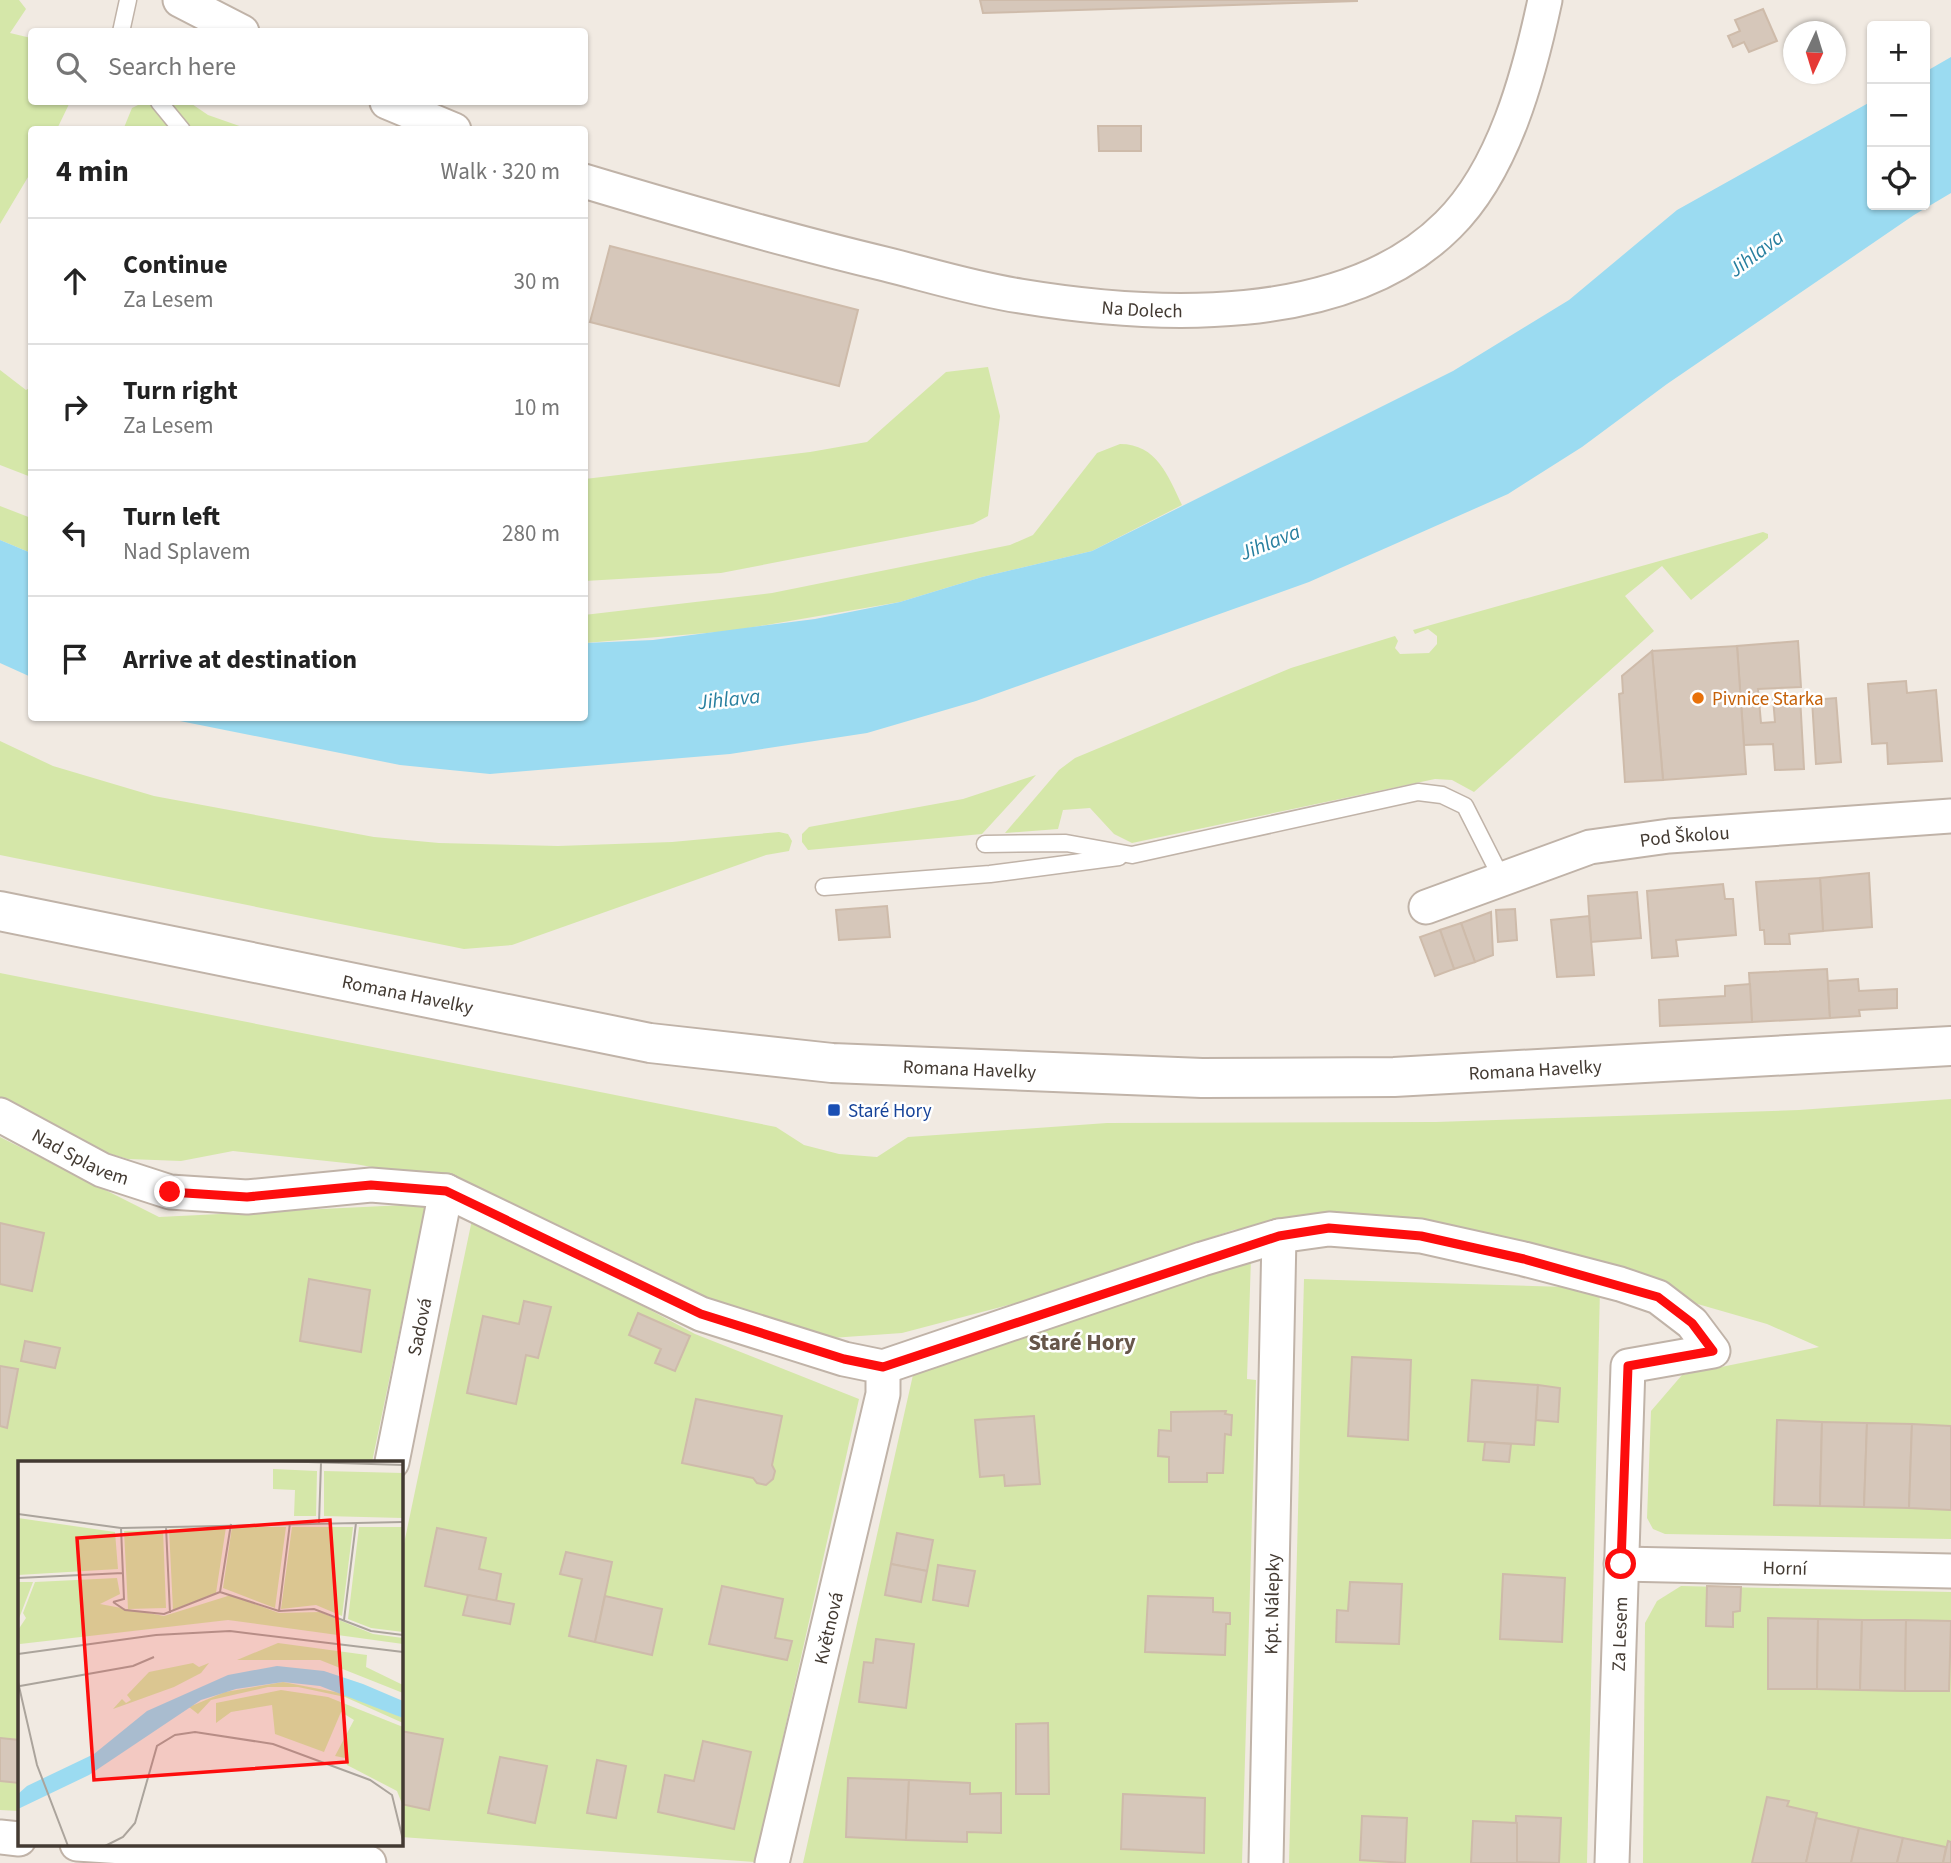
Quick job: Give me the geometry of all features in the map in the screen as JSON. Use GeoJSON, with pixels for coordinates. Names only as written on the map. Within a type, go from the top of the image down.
{"type":"FeatureCollection","features":[{"type":"Feature","properties":{"kind":"street"},"geometry":{"type":"LineString","coordinates":[[180,0],[235,28]]}},
{"type":"Feature","properties":{"kind":"street","name":"Na Dolech"},"geometry":{"type":"LineString","coordinates":[[588,182],[764,235],[1019,296],[1148,310],[1260,305],[1306,298],[1357,283],[1402,264],[1449,225],[1481,183],[1504,140],[1545,0]]}},
{"type":"Feature","properties":{"kind":"street"},"geometry":{"type":"LineString","coordinates":[[394,105],[444,126]]}},
{"type":"Feature","properties":{"kind":"street","name":"Pod Školou"},"geometry":{"type":"LineString","coordinates":[[1426,907],[1590,846],[1669,836],[1951,816]]}},
{"type":"Feature","properties":{"kind":"street","name":"Romana Havelky"},"geometry":{"type":"LineString","coordinates":[[0,911],[650,1043],[832,1063],[1202,1078],[1394,1077],[1951,1046]]}},
{"type":"Feature","properties":{"kind":"street","name":"Nad Splavem"},"geometry":{"type":"LineString","coordinates":[[0,1115],[102,1170],[170,1192],[247,1197],[371,1185],[446,1191],[701,1314],[844,1359],[883,1381],[1279,1236],[1329,1228],[1421,1236],[1524,1259],[1658,1297],[1692,1323],[1713,1351]]}},
{"type":"Feature","properties":{"kind":"street","name":"Sadová"},"geometry":{"type":"LineString","coordinates":[[392,1461],[446,1191]]}},
{"type":"Feature","properties":{"kind":"street","name":"Kpt. Nálepky"},"geometry":{"type":"LineString","coordinates":[[1266,1863],[1279,1236]]}},
{"type":"Feature","properties":{"kind":"street","name":"Za Lesem"},"geometry":{"type":"LineString","coordinates":[[1612,1863],[1628,1366],[1713,1351]]}},
{"type":"Feature","properties":{"kind":"street","name":"Květnová"},"geometry":{"type":"LineString","coordinates":[[772,1863],[883,1381]]}},
{"type":"Feature","properties":{"kind":"street","name":"Horní"},"geometry":{"type":"LineString","coordinates":[[1621,1564],[1951,1571]]}},
{"type":"Feature","properties":{"kind":"street"},"geometry":{"type":"LineString","coordinates":[[0,1838],[18,1839]]}},
{"type":"Feature","properties":{"kind":"street"},"geometry":{"type":"LineString","coordinates":[[86,1851],[313,1852],[369,1863]]}},
{"type":"Feature","properties":{"kind":"lane"},"geometry":{"type":"LineString","coordinates":[[122,28],[128,0]]}},
{"type":"Feature","properties":{"kind":"lane"},"geometry":{"type":"LineString","coordinates":[[161,105],[179,126]]}},
{"type":"Feature","properties":{"kind":"lane"},"geometry":{"type":"LineString","coordinates":[[824,887],[990,874],[1132,855],[1418,792],[1443,795],[1465,806],[1502,878]]}},
{"type":"Feature","properties":{"kind":"lane"},"geometry":{"type":"LineString","coordinates":[[985,844],[1066,843],[1132,855]]}},
{"type":"Feature","properties":{"kind":"green space"},"geometry":{"type":"Polygon","coordinates":[[[0,0],[19,0],[26,9],[10,33],[28,37],[28,105],[69,105],[58,126],[28,126],[28,177],[0,224],[0,0]]]}},
{"type":"Feature","properties":{"kind":"green space"},"geometry":{"type":"Polygon","coordinates":[[[138,105],[193,105],[208,115],[239,126],[125,126],[132,108],[138,105]]]}},
{"type":"Feature","properties":{"kind":"green space"},"geometry":{"type":"Polygon","coordinates":[[[988,367],[1000,416],[988,516],[973,524],[721,573],[588,581],[588,479],[810,452],[867,442],[946,372],[988,367]]]}},
{"type":"Feature","properties":{"kind":"green space"},"geometry":{"type":"Polygon","coordinates":[[[0,370],[26,390],[28,389],[28,476],[0,465],[0,370]]]}},
{"type":"Feature","properties":{"kind":"green space"},"geometry":{"type":"Polygon","coordinates":[[[1120,444],[1143,449],[1160,464],[1182,505],[1092,551],[982,577],[900,602],[731,631],[588,643],[588,615],[772,593],[1010,545],[1033,535],[1097,453],[1120,444]]]}},
{"type":"Feature","properties":{"kind":"green space"},"geometry":{"type":"Polygon","coordinates":[[[0,506],[28,517],[28,552],[0,540],[0,506]]]}},
{"type":"Feature","properties":{"kind":"green space"},"geometry":{"type":"Polygon","coordinates":[[[1763,532],[1768,534],[1768,538],[1691,600],[1662,566],[1625,596],[1654,631],[1474,792],[1452,780],[1435,779],[1132,843],[1114,834],[1090,808],[1063,810],[1058,829],[1005,833],[1059,770],[1075,758],[1291,668],[1395,636],[1398,641],[1395,648],[1400,654],[1429,653],[1437,644],[1437,636],[1428,629],[1415,634],[1413,630],[1763,532]]]}},
{"type":"Feature","properties":{"kind":"green space"},"geometry":{"type":"Polygon","coordinates":[[[0,741],[53,766],[154,796],[374,837],[439,843],[558,846],[672,842],[779,832],[788,834],[792,841],[789,851],[766,855],[512,945],[464,949],[0,855],[0,741]]]}},
{"type":"Feature","properties":{"kind":"green space"},"geometry":{"type":"Polygon","coordinates":[[[1036,775],[982,834],[808,850],[802,842],[802,834],[809,827],[963,799],[1036,775]]]}},
{"type":"Feature","properties":{"kind":"green space"},"geometry":{"type":"Polygon","coordinates":[[[0,973],[776,1127],[804,1145],[839,1154],[877,1157],[908,1137],[1107,1123],[1436,1122],[1799,1110],[1951,1099],[1951,1539],[1665,1534],[1653,1529],[1647,1518],[1651,1411],[1682,1375],[1819,1347],[1767,1324],[1524,1254],[1325,1217],[1233,1230],[1043,1296],[902,1333],[803,1340],[440,1179],[355,1164],[233,1151],[181,1161],[128,1159],[93,1149],[0,1101],[0,973]]]}},
{"type":"Feature","properties":{"kind":"green space"},"geometry":{"type":"Polygon","coordinates":[[[0,1137],[159,1217],[426,1204],[372,1461],[18,1461],[18,1811],[0,1810],[0,1137]]]}},
{"type":"Feature","properties":{"kind":"green space"},"geometry":{"type":"Polygon","coordinates":[[[473,1215],[695,1334],[859,1399],[755,1862],[402,1837],[402,1553],[473,1215]]]}},
{"type":"Feature","properties":{"kind":"green space"},"geometry":{"type":"Polygon","coordinates":[[[1251,1258],[1247,1379],[1256,1380],[1242,1863],[803,1863],[915,1366],[1251,1258]]]}},
{"type":"Feature","properties":{"kind":"green space"},"geometry":{"type":"Polygon","coordinates":[[[1304,1279],[1600,1288],[1587,1863],[1289,1863],[1304,1279]]]}},
{"type":"Feature","properties":{"kind":"green space"},"geometry":{"type":"Polygon","coordinates":[[[1681,1586],[1951,1592],[1951,1863],[1643,1863],[1645,1623],[1657,1601],[1681,1586]]]}},
{"type":"Feature","properties":{"kind":"water"},"geometry":{"type":"Polygon","coordinates":[[[1951,57],[1951,193],[1930,205],[1930,69],[1951,57]]]}},
{"type":"Feature","properties":{"kind":"water","name":"Jihlava"},"geometry":{"type":"Polygon","coordinates":[[[1867,104],[1867,210],[1922,210],[1667,384],[1582,447],[1508,494],[1309,582],[976,701],[867,733],[730,754],[490,774],[400,765],[180,721],[588,721],[588,643],[653,640],[815,619],[900,602],[982,577],[1092,551],[1453,371],[1569,300],[1677,210],[1867,104]]]}},
{"type":"Feature","properties":{"kind":"water"},"geometry":{"type":"Polygon","coordinates":[[[0,540],[28,552],[28,676],[0,663],[0,540]]]}},
{"type":"Feature","properties":{"kind":"building"},"geometry":{"type":"Polygon","coordinates":[[[980,0],[1357,0],[1357,1],[983,13],[980,0]]]}},
{"type":"Feature","properties":{"kind":"building"},"geometry":{"type":"Polygon","coordinates":[[[1763,9],[1777,41],[1749,52],[1744,42],[1733,47],[1728,36],[1740,31],[1735,20],[1763,9]]]}},
{"type":"Feature","properties":{"kind":"building"},"geometry":{"type":"Polygon","coordinates":[[[1098,126],[1141,126],[1141,151],[1099,151],[1098,126]]]}},
{"type":"Feature","properties":{"kind":"building"},"geometry":{"type":"Polygon","coordinates":[[[610,246],[858,310],[839,386],[590,322],[610,246]]]}},
{"type":"Feature","properties":{"kind":"building"},"geometry":{"type":"Polygon","coordinates":[[[1798,641],[1801,687],[1758,689],[1761,723],[1775,722],[1773,698],[1800,696],[1804,769],[1775,770],[1773,744],[1744,745],[1737,646],[1798,641]]]}},
{"type":"Feature","properties":{"kind":"building","name":"Pivnice Starka"},"geometry":{"type":"Polygon","coordinates":[[[1737,646],[1746,774],[1663,780],[1652,651],[1737,646]]]}},
{"type":"Feature","properties":{"kind":"building"},"geometry":{"type":"Polygon","coordinates":[[[1652,651],[1663,780],[1625,782],[1619,694],[1623,693],[1622,676],[1652,651]]]}},
{"type":"Feature","properties":{"kind":"building"},"geometry":{"type":"Polygon","coordinates":[[[1906,681],[1907,693],[1936,690],[1942,761],[1888,764],[1887,743],[1872,744],[1868,684],[1906,681]]]}},
{"type":"Feature","properties":{"kind":"building"},"geometry":{"type":"Polygon","coordinates":[[[1836,698],[1841,762],[1816,764],[1812,700],[1836,698]]]}},
{"type":"Feature","properties":{"kind":"building"},"geometry":{"type":"Polygon","coordinates":[[[1869,873],[1872,927],[1823,931],[1820,878],[1869,873]]]}},
{"type":"Feature","properties":{"kind":"building"},"geometry":{"type":"Polygon","coordinates":[[[1820,878],[1823,931],[1789,934],[1790,944],[1765,944],[1764,930],[1760,930],[1756,882],[1820,878]]]}},
{"type":"Feature","properties":{"kind":"building"},"geometry":{"type":"Polygon","coordinates":[[[1723,884],[1725,899],[1733,899],[1736,935],[1676,940],[1678,956],[1652,958],[1647,891],[1723,884]]]}},
{"type":"Feature","properties":{"kind":"building"},"geometry":{"type":"Polygon","coordinates":[[[1637,892],[1641,938],[1591,942],[1588,896],[1637,892]]]}},
{"type":"Feature","properties":{"kind":"building"},"geometry":{"type":"Polygon","coordinates":[[[887,906],[890,937],[839,940],[836,910],[887,906]]]}},
{"type":"Feature","properties":{"kind":"building"},"geometry":{"type":"Polygon","coordinates":[[[1515,909],[1517,940],[1498,942],[1496,910],[1515,909]]]}},
{"type":"Feature","properties":{"kind":"building"},"geometry":{"type":"Polygon","coordinates":[[[1491,912],[1493,955],[1475,962],[1461,923],[1491,912]]]}},
{"type":"Feature","properties":{"kind":"building"},"geometry":{"type":"Polygon","coordinates":[[[1589,916],[1594,975],[1557,977],[1551,920],[1589,916]]]}},
{"type":"Feature","properties":{"kind":"building"},"geometry":{"type":"Polygon","coordinates":[[[1461,923],[1475,962],[1454,969],[1440,930],[1461,923]]]}},
{"type":"Feature","properties":{"kind":"building"},"geometry":{"type":"Polygon","coordinates":[[[1440,930],[1454,969],[1435,976],[1420,937],[1440,930]]]}},
{"type":"Feature","properties":{"kind":"building"},"geometry":{"type":"Polygon","coordinates":[[[1827,969],[1830,1018],[1752,1022],[1749,973],[1827,969]]]}},
{"type":"Feature","properties":{"kind":"building"},"geometry":{"type":"Polygon","coordinates":[[[1858,979],[1859,991],[1897,989],[1897,1008],[1859,1010],[1860,1016],[1830,1018],[1828,981],[1858,979]]]}},
{"type":"Feature","properties":{"kind":"building"},"geometry":{"type":"Polygon","coordinates":[[[1750,984],[1752,1022],[1660,1026],[1659,1000],[1725,996],[1725,986],[1750,984]]]}},
{"type":"Feature","properties":{"kind":"building"},"geometry":{"type":"Polygon","coordinates":[[[0,1223],[44,1233],[32,1291],[0,1284],[0,1223]]]}},
{"type":"Feature","properties":{"kind":"building"},"geometry":{"type":"Polygon","coordinates":[[[309,1279],[370,1290],[361,1352],[300,1341],[309,1279]]]}},
{"type":"Feature","properties":{"kind":"building"},"geometry":{"type":"Polygon","coordinates":[[[524,1301],[551,1307],[538,1358],[526,1355],[516,1404],[467,1393],[483,1316],[519,1324],[524,1301]]]}},
{"type":"Feature","properties":{"kind":"building"},"geometry":{"type":"Polygon","coordinates":[[[638,1313],[690,1336],[675,1371],[655,1363],[661,1349],[629,1335],[638,1313]]]}},
{"type":"Feature","properties":{"kind":"building"},"geometry":{"type":"Polygon","coordinates":[[[1128,1337],[1129,1348],[1112,1350],[1111,1339],[1128,1337]]]}},
{"type":"Feature","properties":{"kind":"building"},"geometry":{"type":"Polygon","coordinates":[[[25,1341],[60,1348],[55,1368],[21,1361],[25,1341]]]}},
{"type":"Feature","properties":{"kind":"building"},"geometry":{"type":"Polygon","coordinates":[[[1352,1357],[1411,1360],[1408,1440],[1348,1436],[1352,1357]]]}},
{"type":"Feature","properties":{"kind":"building"},"geometry":{"type":"Polygon","coordinates":[[[0,1366],[18,1369],[7,1428],[0,1426],[0,1366]]]}},
{"type":"Feature","properties":{"kind":"building"},"geometry":{"type":"Polygon","coordinates":[[[1472,1380],[1538,1385],[1534,1445],[1468,1441],[1472,1380]]]}},
{"type":"Feature","properties":{"kind":"building"},"geometry":{"type":"Polygon","coordinates":[[[1538,1385],[1560,1388],[1558,1422],[1536,1420],[1538,1385]]]}},
{"type":"Feature","properties":{"kind":"building"},"geometry":{"type":"Polygon","coordinates":[[[696,1399],[782,1416],[772,1465],[775,1471],[773,1479],[766,1485],[757,1483],[753,1478],[682,1463],[696,1399]]]}},
{"type":"Feature","properties":{"kind":"building"},"geometry":{"type":"Polygon","coordinates":[[[1226,1411],[1225,1414],[1232,1415],[1231,1435],[1225,1434],[1223,1473],[1207,1473],[1207,1482],[1169,1482],[1169,1457],[1158,1456],[1159,1430],[1171,1431],[1171,1412],[1226,1411]]]}},
{"type":"Feature","properties":{"kind":"building"},"geometry":{"type":"Polygon","coordinates":[[[1034,1416],[1040,1484],[1005,1486],[1004,1475],[980,1477],[975,1420],[1034,1416]]]}},
{"type":"Feature","properties":{"kind":"building"},"geometry":{"type":"Polygon","coordinates":[[[1777,1420],[1822,1422],[1820,1506],[1774,1505],[1777,1420]]]}},
{"type":"Feature","properties":{"kind":"building"},"geometry":{"type":"Polygon","coordinates":[[[1822,1422],[1867,1423],[1864,1507],[1820,1506],[1822,1422]]]}},
{"type":"Feature","properties":{"kind":"building"},"geometry":{"type":"Polygon","coordinates":[[[1867,1423],[1912,1424],[1909,1508],[1864,1507],[1867,1423]]]}},
{"type":"Feature","properties":{"kind":"building"},"geometry":{"type":"Polygon","coordinates":[[[1912,1424],[1951,1426],[1951,1510],[1909,1508],[1912,1424]]]}},
{"type":"Feature","properties":{"kind":"building"},"geometry":{"type":"Polygon","coordinates":[[[1485,1442],[1511,1444],[1509,1462],[1483,1460],[1485,1442]]]}},
{"type":"Feature","properties":{"kind":"building"},"geometry":{"type":"Polygon","coordinates":[[[437,1528],[486,1538],[479,1569],[501,1574],[496,1601],[425,1586],[437,1528]]]}},
{"type":"Feature","properties":{"kind":"building"},"geometry":{"type":"Polygon","coordinates":[[[897,1533],[933,1540],[927,1571],[891,1564],[897,1533]]]}},
{"type":"Feature","properties":{"kind":"building"},"geometry":{"type":"Polygon","coordinates":[[[566,1552],[612,1562],[595,1642],[569,1636],[582,1579],[560,1574],[566,1552]]]}},
{"type":"Feature","properties":{"kind":"building"},"geometry":{"type":"Polygon","coordinates":[[[891,1564],[927,1571],[921,1602],[885,1595],[891,1564]]]}},
{"type":"Feature","properties":{"kind":"building"},"geometry":{"type":"Polygon","coordinates":[[[938,1565],[975,1571],[968,1606],[933,1600],[938,1565]]]}},
{"type":"Feature","properties":{"kind":"building"},"geometry":{"type":"Polygon","coordinates":[[[1503,1574],[1565,1578],[1562,1642],[1500,1639],[1503,1574]]]}},
{"type":"Feature","properties":{"kind":"building"},"geometry":{"type":"Polygon","coordinates":[[[1350,1582],[1402,1584],[1399,1644],[1336,1642],[1337,1610],[1348,1611],[1350,1582]]]}},
{"type":"Feature","properties":{"kind":"building"},"geometry":{"type":"Polygon","coordinates":[[[722,1586],[783,1599],[775,1638],[792,1641],[787,1660],[709,1644],[722,1586]]]}},
{"type":"Feature","properties":{"kind":"building"},"geometry":{"type":"Polygon","coordinates":[[[1707,1586],[1741,1587],[1740,1611],[1733,1612],[1733,1627],[1706,1626],[1707,1586]]]}},
{"type":"Feature","properties":{"kind":"building"},"geometry":{"type":"Polygon","coordinates":[[[468,1595],[514,1604],[510,1624],[463,1615],[468,1595]]]}},
{"type":"Feature","properties":{"kind":"building"},"geometry":{"type":"Polygon","coordinates":[[[605,1596],[662,1609],[652,1655],[595,1642],[605,1596]]]}},
{"type":"Feature","properties":{"kind":"building"},"geometry":{"type":"Polygon","coordinates":[[[1148,1596],[1213,1598],[1213,1612],[1230,1613],[1230,1624],[1226,1624],[1225,1655],[1145,1652],[1148,1596]]]}},
{"type":"Feature","properties":{"kind":"building"},"geometry":{"type":"Polygon","coordinates":[[[1768,1618],[1818,1619],[1817,1689],[1768,1689],[1768,1618]]]}},
{"type":"Feature","properties":{"kind":"building"},"geometry":{"type":"Polygon","coordinates":[[[1818,1619],[1862,1620],[1860,1690],[1817,1689],[1818,1619]]]}},
{"type":"Feature","properties":{"kind":"building"},"geometry":{"type":"Polygon","coordinates":[[[1862,1620],[1906,1620],[1905,1691],[1860,1690],[1862,1620]]]}},
{"type":"Feature","properties":{"kind":"building"},"geometry":{"type":"Polygon","coordinates":[[[1906,1620],[1951,1621],[1949,1691],[1905,1691],[1906,1620]]]}},
{"type":"Feature","properties":{"kind":"building"},"geometry":{"type":"Polygon","coordinates":[[[876,1639],[914,1644],[906,1708],[859,1702],[864,1662],[873,1663],[876,1639]]]}},
{"type":"Feature","properties":{"kind":"building"},"geometry":{"type":"Polygon","coordinates":[[[1048,1723],[1049,1794],[1016,1794],[1016,1724],[1048,1723]]]}},
{"type":"Feature","properties":{"kind":"building"},"geometry":{"type":"Polygon","coordinates":[[[402,1731],[443,1739],[429,1810],[402,1804],[402,1731]]]}},
{"type":"Feature","properties":{"kind":"building"},"geometry":{"type":"Polygon","coordinates":[[[0,1738],[18,1740],[18,1783],[0,1781],[0,1738]]]}},
{"type":"Feature","properties":{"kind":"building"},"geometry":{"type":"Polygon","coordinates":[[[703,1741],[751,1752],[734,1829],[658,1812],[665,1775],[694,1781],[703,1741]]]}},
{"type":"Feature","properties":{"kind":"building"},"geometry":{"type":"Polygon","coordinates":[[[500,1757],[547,1766],[535,1823],[488,1813],[500,1757]]]}},
{"type":"Feature","properties":{"kind":"building"},"geometry":{"type":"Polygon","coordinates":[[[597,1760],[626,1766],[616,1818],[587,1813],[597,1760]]]}},
{"type":"Feature","properties":{"kind":"building"},"geometry":{"type":"Polygon","coordinates":[[[848,1778],[909,1780],[906,1840],[846,1837],[848,1778]]]}},
{"type":"Feature","properties":{"kind":"building"},"geometry":{"type":"Polygon","coordinates":[[[909,1780],[970,1783],[970,1794],[1001,1793],[1001,1833],[967,1832],[967,1842],[906,1840],[909,1780]]]}},
{"type":"Feature","properties":{"kind":"building"},"geometry":{"type":"Polygon","coordinates":[[[1123,1794],[1205,1798],[1204,1853],[1121,1849],[1123,1794]]]}},
{"type":"Feature","properties":{"kind":"building"},"geometry":{"type":"Polygon","coordinates":[[[1767,1797],[1789,1801],[1787,1806],[1817,1813],[1806,1863],[1752,1863],[1767,1797]]]}},
{"type":"Feature","properties":{"kind":"building"},"geometry":{"type":"Polygon","coordinates":[[[1362,1816],[1407,1818],[1405,1863],[1360,1860],[1362,1816]]]}},
{"type":"Feature","properties":{"kind":"building"},"geometry":{"type":"Polygon","coordinates":[[[1516,1816],[1561,1818],[1559,1863],[1515,1862],[1516,1816]]]}},
{"type":"Feature","properties":{"kind":"building"},"geometry":{"type":"Polygon","coordinates":[[[1816,1818],[1859,1828],[1851,1863],[1806,1863],[1816,1818]]]}},
{"type":"Feature","properties":{"kind":"building"},"geometry":{"type":"Polygon","coordinates":[[[1473,1821],[1517,1823],[1517,1863],[1471,1863],[1473,1821]]]}},
{"type":"Feature","properties":{"kind":"building"},"geometry":{"type":"Polygon","coordinates":[[[1859,1828],[1903,1838],[1897,1863],[1851,1863],[1859,1828]]]}},
{"type":"Feature","properties":{"kind":"building"},"geometry":{"type":"Polygon","coordinates":[[[1903,1838],[1946,1847],[1943,1863],[1897,1863],[1903,1838]]]}},
{"type":"Feature","properties":{"kind":"building"},"geometry":{"type":"Polygon","coordinates":[[[1948,1841],[1951,1842],[1951,1863],[1943,1863],[1948,1841]]]}},
{"type":"Feature","properties":{"kind":"place","name":"Pivnice Starka"},"geometry":{"type":"Point","coordinates":[1698,698]}},
{"type":"Feature","properties":{"kind":"place","name":"Staré Hory"},"geometry":{"type":"Point","coordinates":[834,1110]}},
{"type":"Feature","properties":{"kind":"district","name":"Staré Hory"},"geometry":{"type":"Point","coordinates":[1082,1342]}},
{"type":"Feature","properties":{"kind":"route"},"geometry":{"type":"LineString","coordinates":[[170,1192],[247,1197],[371,1185],[446,1191],[701,1314],[844,1359],[883,1367],[1202,1259],[1279,1236],[1329,1228],[1421,1236],[1524,1259],[1620,1284],[1658,1297],[1692,1323],[1713,1351],[1628,1366],[1621,1564]]}}]}
